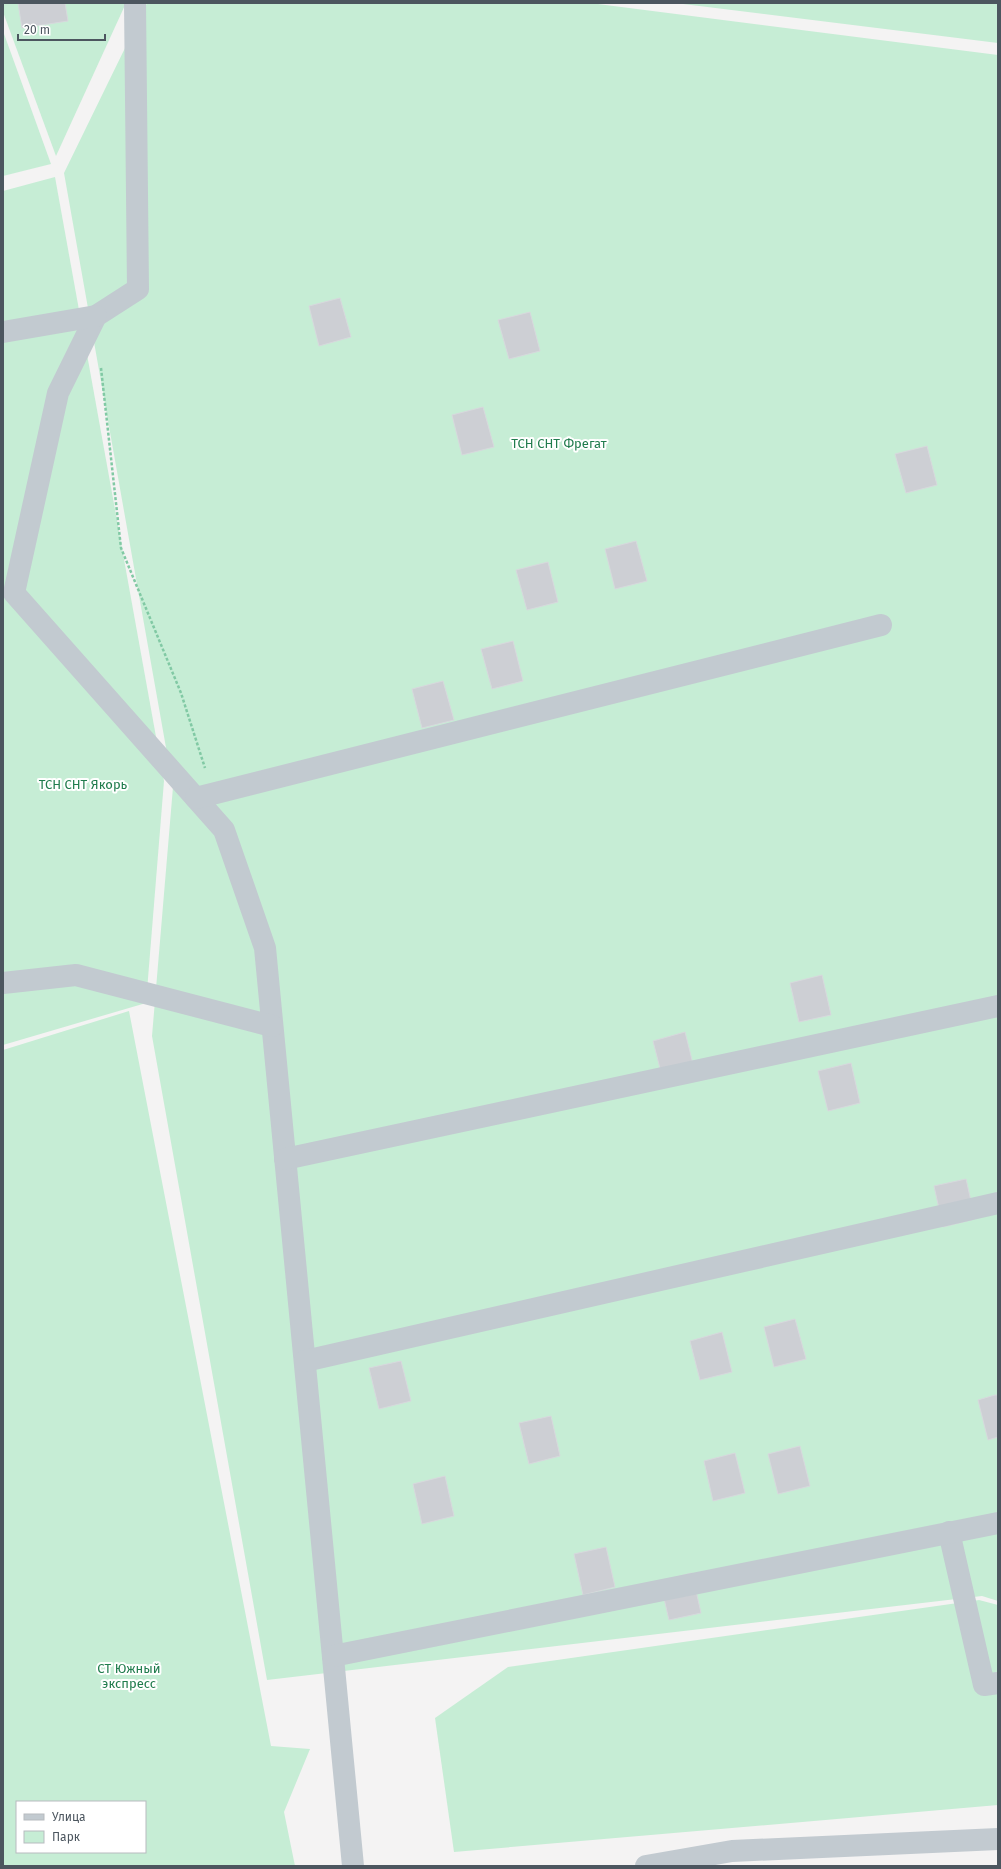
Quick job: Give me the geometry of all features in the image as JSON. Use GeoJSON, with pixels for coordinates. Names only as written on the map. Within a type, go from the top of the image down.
{"type":"FeatureCollection","features":[{"type":"Feature","properties":{"kind":"street"},"geometry":{"type":"LineString","coordinates":[[3,332],[96,316],[138,289],[135,3]]}},
{"type":"Feature","properties":{"kind":"street"},"geometry":{"type":"LineString","coordinates":[[96,316],[58,393],[8,600],[196,798],[224,830],[264,948],[354,1866]]}},
{"type":"Feature","properties":{"kind":"street"},"geometry":{"type":"LineString","coordinates":[[196,798],[881,625]]}},
{"type":"Feature","properties":{"kind":"street"},"geometry":{"type":"LineString","coordinates":[[3,983],[76,975],[272,1026]]}},
{"type":"Feature","properties":{"kind":"street"},"geometry":{"type":"LineString","coordinates":[[285,1159],[998,1006]]}},
{"type":"Feature","properties":{"kind":"street"},"geometry":{"type":"LineString","coordinates":[[305,1361],[998,1203]]}},
{"type":"Feature","properties":{"kind":"street"},"geometry":{"type":"LineString","coordinates":[[333,1656],[998,1523]]}},
{"type":"Feature","properties":{"kind":"street"},"geometry":{"type":"LineString","coordinates":[[949,1532],[984,1685],[998,1683]]}},
{"type":"Feature","properties":{"kind":"street"},"geometry":{"type":"LineString","coordinates":[[646,1866],[732,1851],[998,1838]]}},
{"type":"Feature","properties":{"kind":"path"},"geometry":{"type":"LineString","coordinates":[[101,364],[121,548],[181,693],[205,769]]}},
{"type":"Feature","properties":{"kind":"green space"},"geometry":{"type":"Polygon","coordinates":[[[3,3],[126,3],[56,156],[3,12],[3,3]]]}},
{"type":"Feature","properties":{"kind":"green space","name":"ТСН СНТ Фрегат"},"geometry":{"type":"Polygon","coordinates":[[[147,3],[590,3],[998,55],[998,1601],[982,1596],[267,1680],[152,1036],[173,787],[64,173],[147,3]]]}},
{"type":"Feature","properties":{"kind":"green space"},"geometry":{"type":"Polygon","coordinates":[[[675,3],[998,3],[998,43],[675,3]]]}},
{"type":"Feature","properties":{"kind":"green space"},"geometry":{"type":"Polygon","coordinates":[[[3,31],[51,164],[3,176],[3,31]]]}},
{"type":"Feature","properties":{"kind":"green space","name":"ТСН СНТ Якорь"},"geometry":{"type":"Polygon","coordinates":[[[55,177],[164,781],[146,1003],[3,1045],[3,191],[55,177]]]}},
{"type":"Feature","properties":{"kind":"green space","name":"СТ Южный экспресс"},"geometry":{"type":"Polygon","coordinates":[[[129,1011],[271,1746],[310,1749],[284,1812],[295,1866],[3,1866],[3,1050],[129,1011]]]}},
{"type":"Feature","properties":{"kind":"green space"},"geometry":{"type":"Polygon","coordinates":[[[979,1600],[998,1605],[998,1805],[454,1852],[435,1718],[508,1667],[979,1600]]]}},
{"type":"Feature","properties":{"kind":"building"},"geometry":{"type":"Polygon","coordinates":[[[18,3],[65,3],[68,21],[22,28],[18,3]]]}},
{"type":"Feature","properties":{"kind":"building"},"geometry":{"type":"Polygon","coordinates":[[[340,298],[351,337],[319,346],[309,306],[340,298]]]}},
{"type":"Feature","properties":{"kind":"building"},"geometry":{"type":"Polygon","coordinates":[[[530,312],[540,351],[509,359],[498,320],[530,312]]]}},
{"type":"Feature","properties":{"kind":"building"},"geometry":{"type":"Polygon","coordinates":[[[483,407],[494,447],[462,455],[452,415],[483,407]]]}},
{"type":"Feature","properties":{"kind":"building"},"geometry":{"type":"Polygon","coordinates":[[[927,446],[937,485],[906,493],[895,454],[927,446]]]}},
{"type":"Feature","properties":{"kind":"building"},"geometry":{"type":"Polygon","coordinates":[[[636,541],[647,581],[615,589],[605,549],[636,541]]]}},
{"type":"Feature","properties":{"kind":"building"},"geometry":{"type":"Polygon","coordinates":[[[548,562],[558,602],[527,610],[516,570],[548,562]]]}},
{"type":"Feature","properties":{"kind":"building"},"geometry":{"type":"Polygon","coordinates":[[[513,641],[523,681],[492,689],[481,649],[513,641]]]}},
{"type":"Feature","properties":{"kind":"building"},"geometry":{"type":"Polygon","coordinates":[[[443,681],[454,720],[422,728],[412,689],[443,681]]]}},
{"type":"Feature","properties":{"kind":"building"},"geometry":{"type":"Polygon","coordinates":[[[822,975],[831,1015],[799,1022],[790,983],[822,975]]]}},
{"type":"Feature","properties":{"kind":"building"},"geometry":{"type":"Polygon","coordinates":[[[685,1032],[695,1072],[663,1080],[653,1041],[685,1032]]]}},
{"type":"Feature","properties":{"kind":"building"},"geometry":{"type":"Polygon","coordinates":[[[851,1063],[860,1103],[828,1111],[818,1071],[851,1063]]]}},
{"type":"Feature","properties":{"kind":"building"},"geometry":{"type":"Polygon","coordinates":[[[966,1179],[975,1219],[943,1227],[934,1186],[966,1179]]]}},
{"type":"Feature","properties":{"kind":"building"},"geometry":{"type":"Polygon","coordinates":[[[795,1319],[806,1359],[774,1367],[764,1327],[795,1319]]]}},
{"type":"Feature","properties":{"kind":"building"},"geometry":{"type":"Polygon","coordinates":[[[722,1332],[732,1372],[700,1380],[690,1341],[722,1332]]]}},
{"type":"Feature","properties":{"kind":"building"},"geometry":{"type":"Polygon","coordinates":[[[401,1361],[411,1401],[379,1409],[369,1368],[401,1361]]]}},
{"type":"Feature","properties":{"kind":"building"},"geometry":{"type":"Polygon","coordinates":[[[998,1395],[998,1437],[988,1440],[978,1400],[998,1395]]]}},
{"type":"Feature","properties":{"kind":"building"},"geometry":{"type":"Polygon","coordinates":[[[551,1416],[560,1456],[529,1464],[519,1423],[551,1416]]]}},
{"type":"Feature","properties":{"kind":"building"},"geometry":{"type":"Polygon","coordinates":[[[800,1446],[810,1486],[778,1494],[768,1454],[800,1446]]]}},
{"type":"Feature","properties":{"kind":"building"},"geometry":{"type":"Polygon","coordinates":[[[735,1453],[745,1493],[713,1501],[704,1461],[735,1453]]]}},
{"type":"Feature","properties":{"kind":"building"},"geometry":{"type":"Polygon","coordinates":[[[445,1476],[454,1516],[422,1524],[413,1484],[445,1476]]]}},
{"type":"Feature","properties":{"kind":"building"},"geometry":{"type":"Polygon","coordinates":[[[606,1547],[615,1587],[583,1595],[574,1554],[606,1547]]]}},
{"type":"Feature","properties":{"kind":"building"},"geometry":{"type":"Polygon","coordinates":[[[692,1573],[701,1613],[669,1620],[660,1581],[692,1573]]]}}]}
